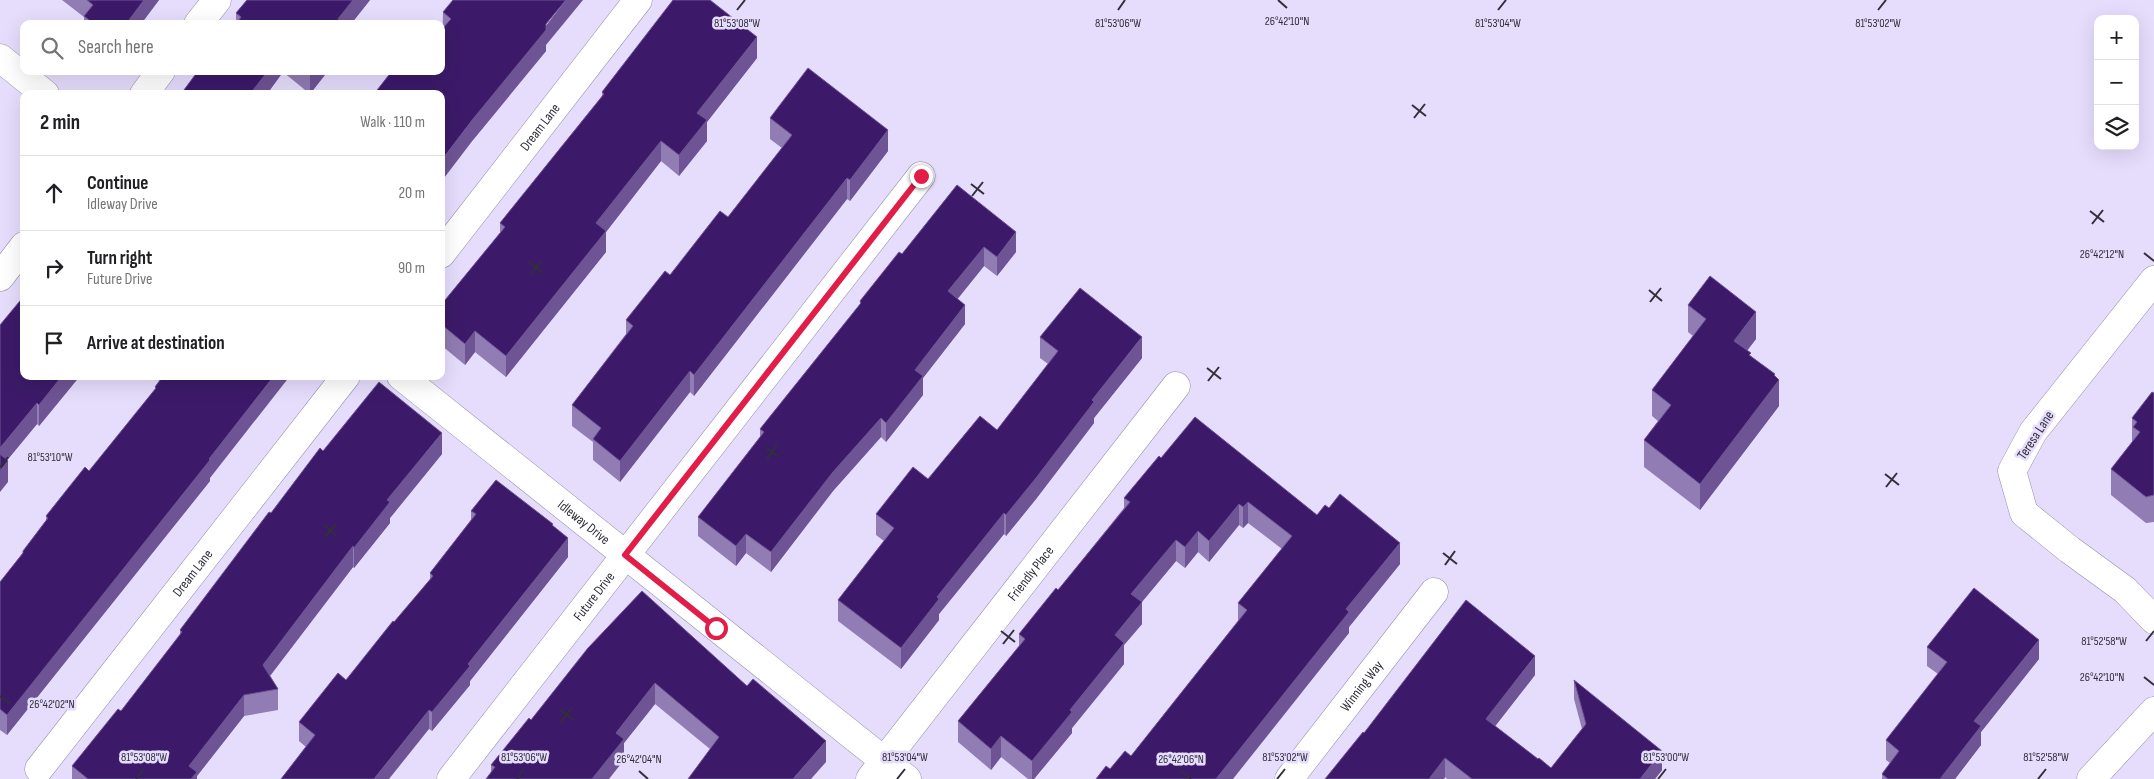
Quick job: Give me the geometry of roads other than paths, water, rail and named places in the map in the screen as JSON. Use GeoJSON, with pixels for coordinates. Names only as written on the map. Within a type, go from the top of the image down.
{"type":"FeatureCollection","features":[{"type":"Feature","properties":{"kind":"street"},"geometry":{"type":"LineString","coordinates":[[201,20],[217,0]]}},
{"type":"Feature","properties":{"kind":"street","name":"Dream Lane"},"geometry":{"type":"LineString","coordinates":[[445,249],[638,0]]}},
{"type":"Feature","properties":{"kind":"street"},"geometry":{"type":"LineString","coordinates":[[0,58],[20,74]]}},
{"type":"Feature","properties":{"kind":"street"},"geometry":{"type":"LineString","coordinates":[[21,75],[40,90]]}},
{"type":"Feature","properties":{"kind":"street"},"geometry":{"type":"LineString","coordinates":[[147,90],[158,75]]}},
{"type":"Feature","properties":{"kind":"street","name":"Future Drive"},"geometry":{"type":"LineString","coordinates":[[451,779],[921,176]]}},
{"type":"Feature","properties":{"kind":"street"},"geometry":{"type":"LineString","coordinates":[[0,277],[20,251]]}},
{"type":"Feature","properties":{"kind":"street","name":"Teresa Lane"},"geometry":{"type":"LineString","coordinates":[[2154,280],[2033,432],[2012,471],[2024,513],[2070,550],[2125,590],[2154,620]]}},
{"type":"Feature","properties":{"kind":"street","name":"Dream Lane"},"geometry":{"type":"LineString","coordinates":[[39,768],[343,380]]}},
{"type":"Feature","properties":{"kind":"street","name":"Idleway Drive"},"geometry":{"type":"LineString","coordinates":[[406,380],[625,555],[877,770],[906,779]]}},
{"type":"Feature","properties":{"kind":"street","name":"Friendly Place"},"geometry":{"type":"LineString","coordinates":[[877,770],[1176,386]]}},
{"type":"Feature","properties":{"kind":"street","name":"Winning Way"},"geometry":{"type":"LineString","coordinates":[[1289,779],[1434,592]]}},
{"type":"Feature","properties":{"kind":"street"},"geometry":{"type":"LineString","coordinates":[[2091,779],[2154,711]]}}]}
